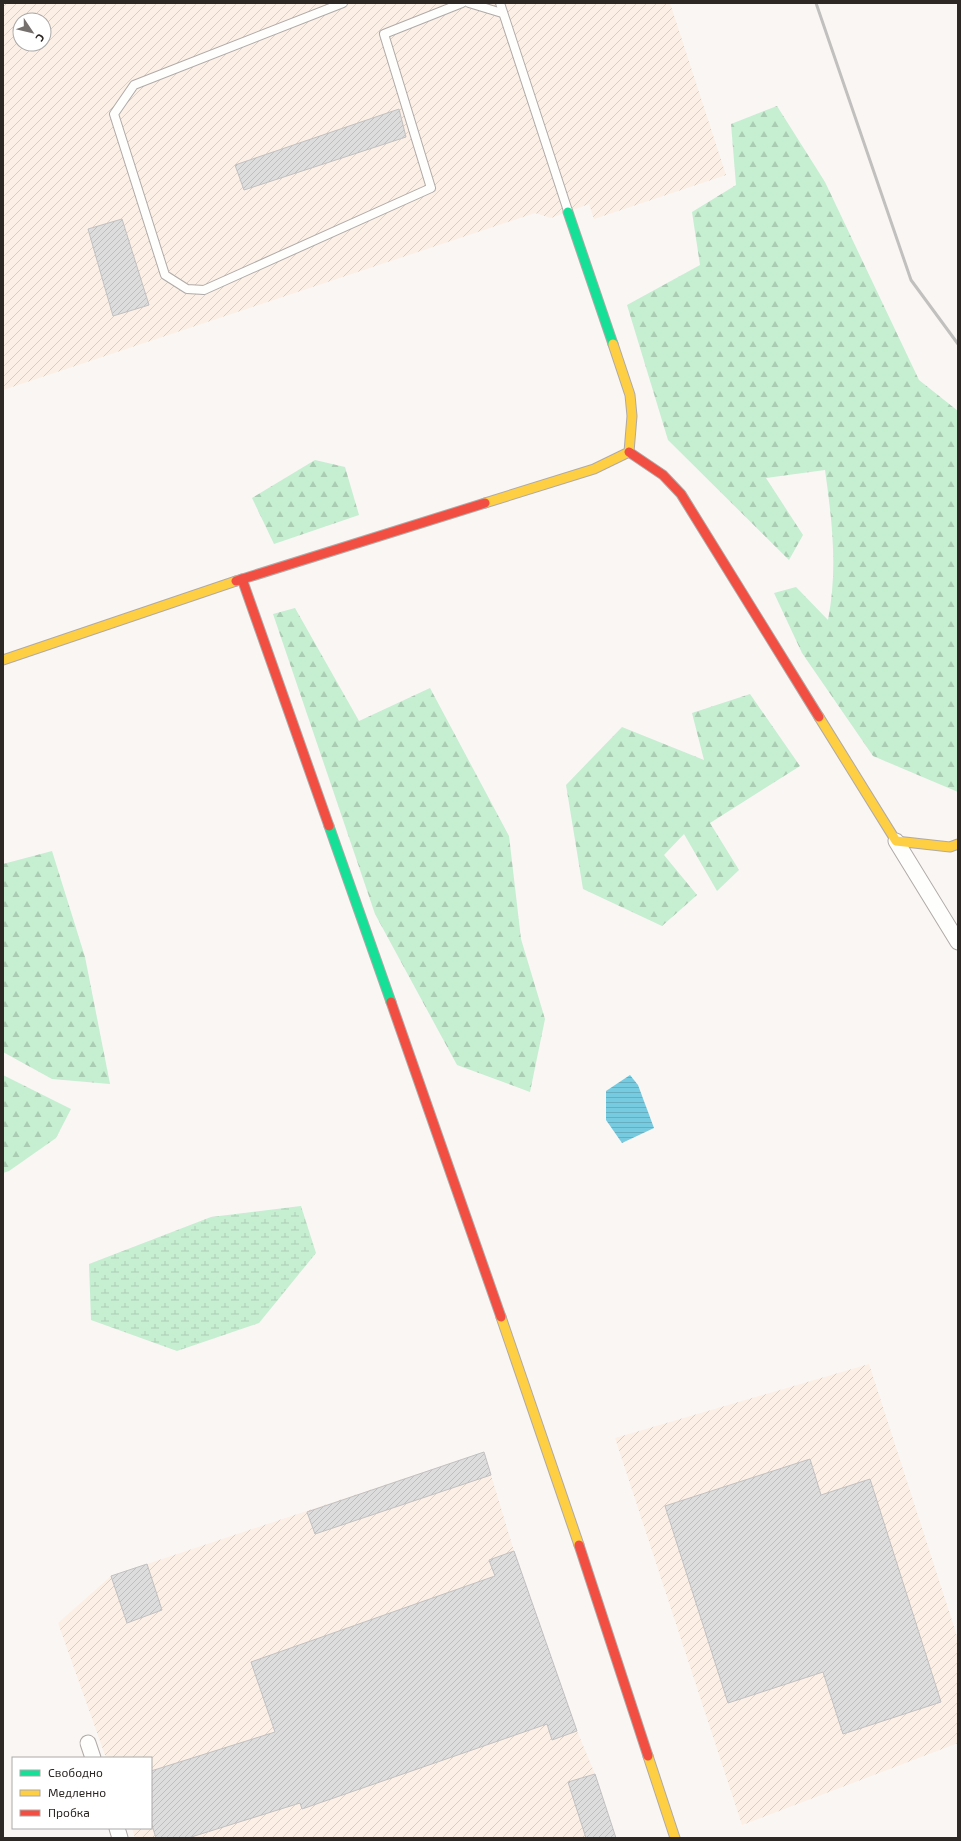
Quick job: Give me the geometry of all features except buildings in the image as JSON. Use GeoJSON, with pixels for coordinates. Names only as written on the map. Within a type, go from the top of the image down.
{"type":"FeatureCollection","features":[{"type":"Feature","properties":{"kind":"street"},"geometry":{"type":"LineString","coordinates":[[568,212],[630,395],[632,416],[629,452]]}},
{"type":"Feature","properties":{"kind":"street"},"geometry":{"type":"LineString","coordinates":[[3,660],[242,579],[594,469],[629,452]]}},
{"type":"Feature","properties":{"kind":"street"},"geometry":{"type":"LineString","coordinates":[[629,452],[662,475],[681,494],[958,942]]}},
{"type":"Feature","properties":{"kind":"street"},"geometry":{"type":"LineString","coordinates":[[242,579],[560,1486],[675,1838]]}},
{"type":"Feature","properties":{"kind":"street"},"geometry":{"type":"LineString","coordinates":[[896,841],[950,847],[958,844]]}},
{"type":"Feature","properties":{"kind":"street"},"geometry":{"type":"LineString","coordinates":[[88,1743],[93,1757]]}},
{"type":"Feature","properties":{"kind":"lane"},"geometry":{"type":"LineString","coordinates":[[343,3],[134,85],[114,114],[165,275],[187,289],[204,290],[431,188],[384,34],[462,3]]}},
{"type":"Feature","properties":{"kind":"lane"},"geometry":{"type":"LineString","coordinates":[[469,3],[502,13]]}},
{"type":"Feature","properties":{"kind":"lane"},"geometry":{"type":"LineString","coordinates":[[500,3],[568,212]]}},
{"type":"Feature","properties":{"kind":"shaded area"},"geometry":{"type":"Polygon","coordinates":[[[3,3],[670,3],[726,175],[594,219],[589,204],[551,218],[535,213],[3,390],[3,3]]]}},
{"type":"Feature","properties":{"kind":"shaded area"},"geometry":{"type":"Polygon","coordinates":[[[869,1364],[958,1639],[958,1743],[742,1825],[615,1438],[869,1364]]]}},
{"type":"Feature","properties":{"kind":"shaded area"},"geometry":{"type":"Polygon","coordinates":[[[484,1452],[514,1551],[577,1731],[595,1774],[616,1838],[135,1838],[132,1829],[152,1829],[152,1757],[106,1757],[58,1623],[111,1576],[484,1452]]]}},
{"type":"Feature","properties":{"kind":"green space"},"geometry":{"type":"Polygon","coordinates":[[[777,106],[825,182],[919,380],[958,411],[958,792],[873,756],[802,653],[774,593],[796,587],[828,620],[833,582],[833,545],[825,470],[766,478],[803,535],[789,560],[668,440],[627,305],[700,265],[692,212],[736,185],[731,124],[777,106]]]}},
{"type":"Feature","properties":{"kind":"green space"},"geometry":{"type":"Polygon","coordinates":[[[315,460],[345,467],[359,515],[274,544],[252,498],[315,460]]]}},
{"type":"Feature","properties":{"kind":"green space"},"geometry":{"type":"Polygon","coordinates":[[[295,608],[359,721],[430,688],[509,836],[521,939],[545,1019],[530,1092],[457,1065],[375,914],[273,614],[295,608]]]}},
{"type":"Feature","properties":{"kind":"green space"},"geometry":{"type":"Polygon","coordinates":[[[750,694],[800,766],[710,823],[739,870],[717,891],[684,834],[664,855],[697,895],[662,926],[583,889],[566,785],[622,727],[704,760],[692,713],[750,694]]]}},
{"type":"Feature","properties":{"kind":"green space"},"geometry":{"type":"Polygon","coordinates":[[[52,851],[85,957],[110,1084],[52,1079],[3,1052],[3,864],[52,851]]]}},
{"type":"Feature","properties":{"kind":"green space"},"geometry":{"type":"Polygon","coordinates":[[[3,1075],[71,1109],[56,1138],[9,1171],[3,1173],[3,1075]]]}},
{"type":"Feature","properties":{"kind":"green space"},"geometry":{"type":"Polygon","coordinates":[[[301,1206],[316,1253],[259,1323],[177,1351],[91,1320],[89,1264],[211,1217],[301,1206]]]}},
{"type":"Feature","properties":{"kind":"water"},"geometry":{"type":"Polygon","coordinates":[[[630,1075],[638,1085],[654,1128],[622,1143],[606,1120],[606,1091],[630,1075]]]}},
{"type":"Feature","properties":{"kind":"railway"},"geometry":{"type":"LineString","coordinates":[[816,3],[911,280],[958,344]]}},
{"type":"Feature","properties":{"kind":"traffic: fast"},"geometry":{"type":"LineString","coordinates":[[568,212],[613,344]]}},
{"type":"Feature","properties":{"kind":"traffic: fast"},"geometry":{"type":"LineString","coordinates":[[329,826],[391,1002]]}},
{"type":"Feature","properties":{"kind":"traffic: slow"},"geometry":{"type":"LineString","coordinates":[[485,503],[594,469],[629,452],[632,416],[630,395],[613,344]]}},
{"type":"Feature","properties":{"kind":"traffic: slow"},"geometry":{"type":"LineString","coordinates":[[3,660],[236,581]]}},
{"type":"Feature","properties":{"kind":"traffic: slow"},"geometry":{"type":"LineString","coordinates":[[819,717],[896,841],[950,847],[958,844]]}},
{"type":"Feature","properties":{"kind":"traffic: slow"},"geometry":{"type":"LineString","coordinates":[[501,1317],[579,1545]]}},
{"type":"Feature","properties":{"kind":"traffic: slow"},"geometry":{"type":"LineString","coordinates":[[648,1756],[675,1838]]}},
{"type":"Feature","properties":{"kind":"traffic: jam"},"geometry":{"type":"LineString","coordinates":[[629,452],[663,475],[681,494],[819,717]]}},
{"type":"Feature","properties":{"kind":"traffic: jam"},"geometry":{"type":"LineString","coordinates":[[236,581],[485,503]]}},
{"type":"Feature","properties":{"kind":"traffic: jam"},"geometry":{"type":"LineString","coordinates":[[242,579],[329,826]]}},
{"type":"Feature","properties":{"kind":"traffic: jam"},"geometry":{"type":"LineString","coordinates":[[391,1002],[501,1317]]}},
{"type":"Feature","properties":{"kind":"traffic: jam"},"geometry":{"type":"LineString","coordinates":[[579,1545],[648,1756]]}}]}
